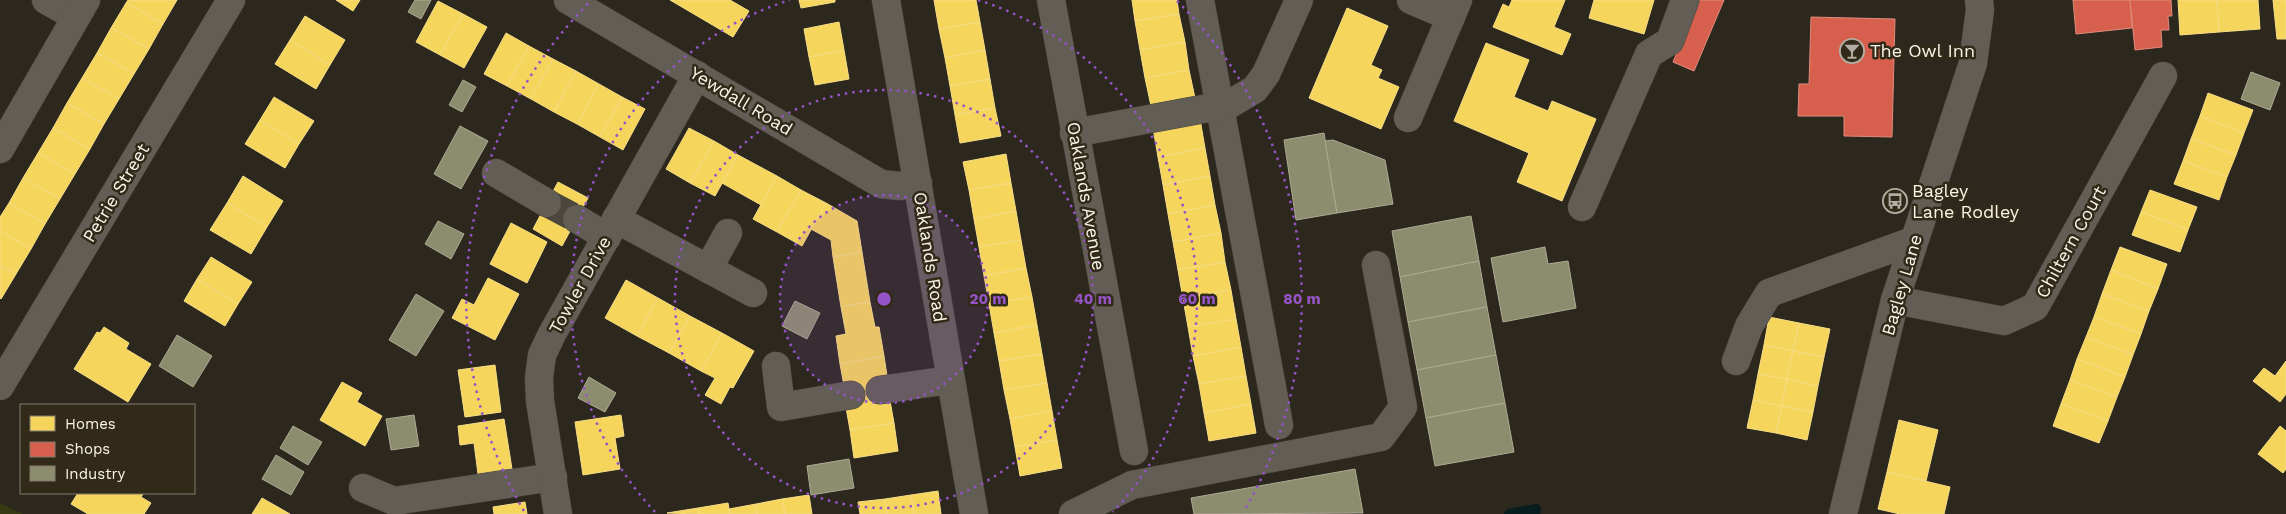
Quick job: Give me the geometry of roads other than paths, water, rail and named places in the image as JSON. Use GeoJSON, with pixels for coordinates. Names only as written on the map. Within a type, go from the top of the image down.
{"type":"FeatureCollection","features":[{"type":"Feature","properties":{"kind":"street"},"geometry":{"type":"LineString","coordinates":[[0,149],[81,9],[46,0]]}},
{"type":"Feature","properties":{"kind":"street","name":"Petrie Street"},"geometry":{"type":"LineString","coordinates":[[0,386],[231,0]]}},
{"type":"Feature","properties":{"kind":"street","name":"Yewdall Road"},"geometry":{"type":"LineString","coordinates":[[568,0],[881,184],[900,186],[918,183]]}},
{"type":"Feature","properties":{"kind":"street","name":"Oaklands Road"},"geometry":{"type":"LineString","coordinates":[[886,0],[974,514]]}},
{"type":"Feature","properties":{"kind":"street","name":"Oaklands Avenue"},"geometry":{"type":"LineString","coordinates":[[1051,0],[1134,451]]}},
{"type":"Feature","properties":{"kind":"street"},"geometry":{"type":"LineString","coordinates":[[1200,0],[1279,425]]}},
{"type":"Feature","properties":{"kind":"street"},"geometry":{"type":"LineString","coordinates":[[1074,133],[1230,104],[1255,89],[1266,74],[1298,0]]}},
{"type":"Feature","properties":{"kind":"street"},"geometry":{"type":"LineString","coordinates":[[1408,118],[1454,9],[1411,0]]}},
{"type":"Feature","properties":{"kind":"street"},"geometry":{"type":"LineString","coordinates":[[1582,207],[1649,54],[1670,41],[1685,0]]}},
{"type":"Feature","properties":{"kind":"street","name":"Bagley Lane"},"geometry":{"type":"LineString","coordinates":[[1843,514],[1895,300],[1973,63],[1980,0]]}},
{"type":"Feature","properties":{"kind":"street","name":"Towler Drive"},"geometry":{"type":"LineString","coordinates":[[558,514],[540,401],[538,378],[542,355],[697,75]]}},
{"type":"Feature","properties":{"kind":"street","name":"Chiltern Court"},"geometry":{"type":"LineString","coordinates":[[1895,300],[2004,321],[2035,306],[2163,76]]}},
{"type":"Feature","properties":{"kind":"street"},"geometry":{"type":"LineString","coordinates":[[496,173],[547,202]]}},
{"type":"Feature","properties":{"kind":"street"},"geometry":{"type":"LineString","coordinates":[[577,219],[611,228],[708,269],[753,293]]}},
{"type":"Feature","properties":{"kind":"street"},"geometry":{"type":"LineString","coordinates":[[708,269],[728,233]]}},
{"type":"Feature","properties":{"kind":"street"},"geometry":{"type":"LineString","coordinates":[[1736,361],[1749,326],[1769,293],[1914,241]]}},
{"type":"Feature","properties":{"kind":"street"},"geometry":{"type":"LineString","coordinates":[[1073,514],[1132,485],[1381,437],[1403,407],[1376,265]]}},
{"type":"Feature","properties":{"kind":"street"},"geometry":{"type":"LineString","coordinates":[[776,366],[782,415],[851,395]]}},
{"type":"Feature","properties":{"kind":"street"},"geometry":{"type":"LineString","coordinates":[[880,390],[950,380]]}},
{"type":"Feature","properties":{"kind":"street"},"geometry":{"type":"LineString","coordinates":[[363,488],[394,501],[553,477]]}},
{"type":"Feature","properties":{"kind":"waterway"},"geometry":{"type":"LineString","coordinates":[[1509,514],[1536,509],[1535,514]]}},
{"type":"Feature","properties":{"kind":"tunnel"},"geometry":{"type":"LineString","coordinates":[[547,203],[577,219]]}},
{"type":"Feature","properties":{"kind":"place","name":"The Owl Inn"},"geometry":{"type":"Point","coordinates":[1852,51]}},
{"type":"Feature","properties":{"kind":"place","name":"Bagley Lane Rodley"},"geometry":{"type":"Point","coordinates":[1895,201]}}]}
